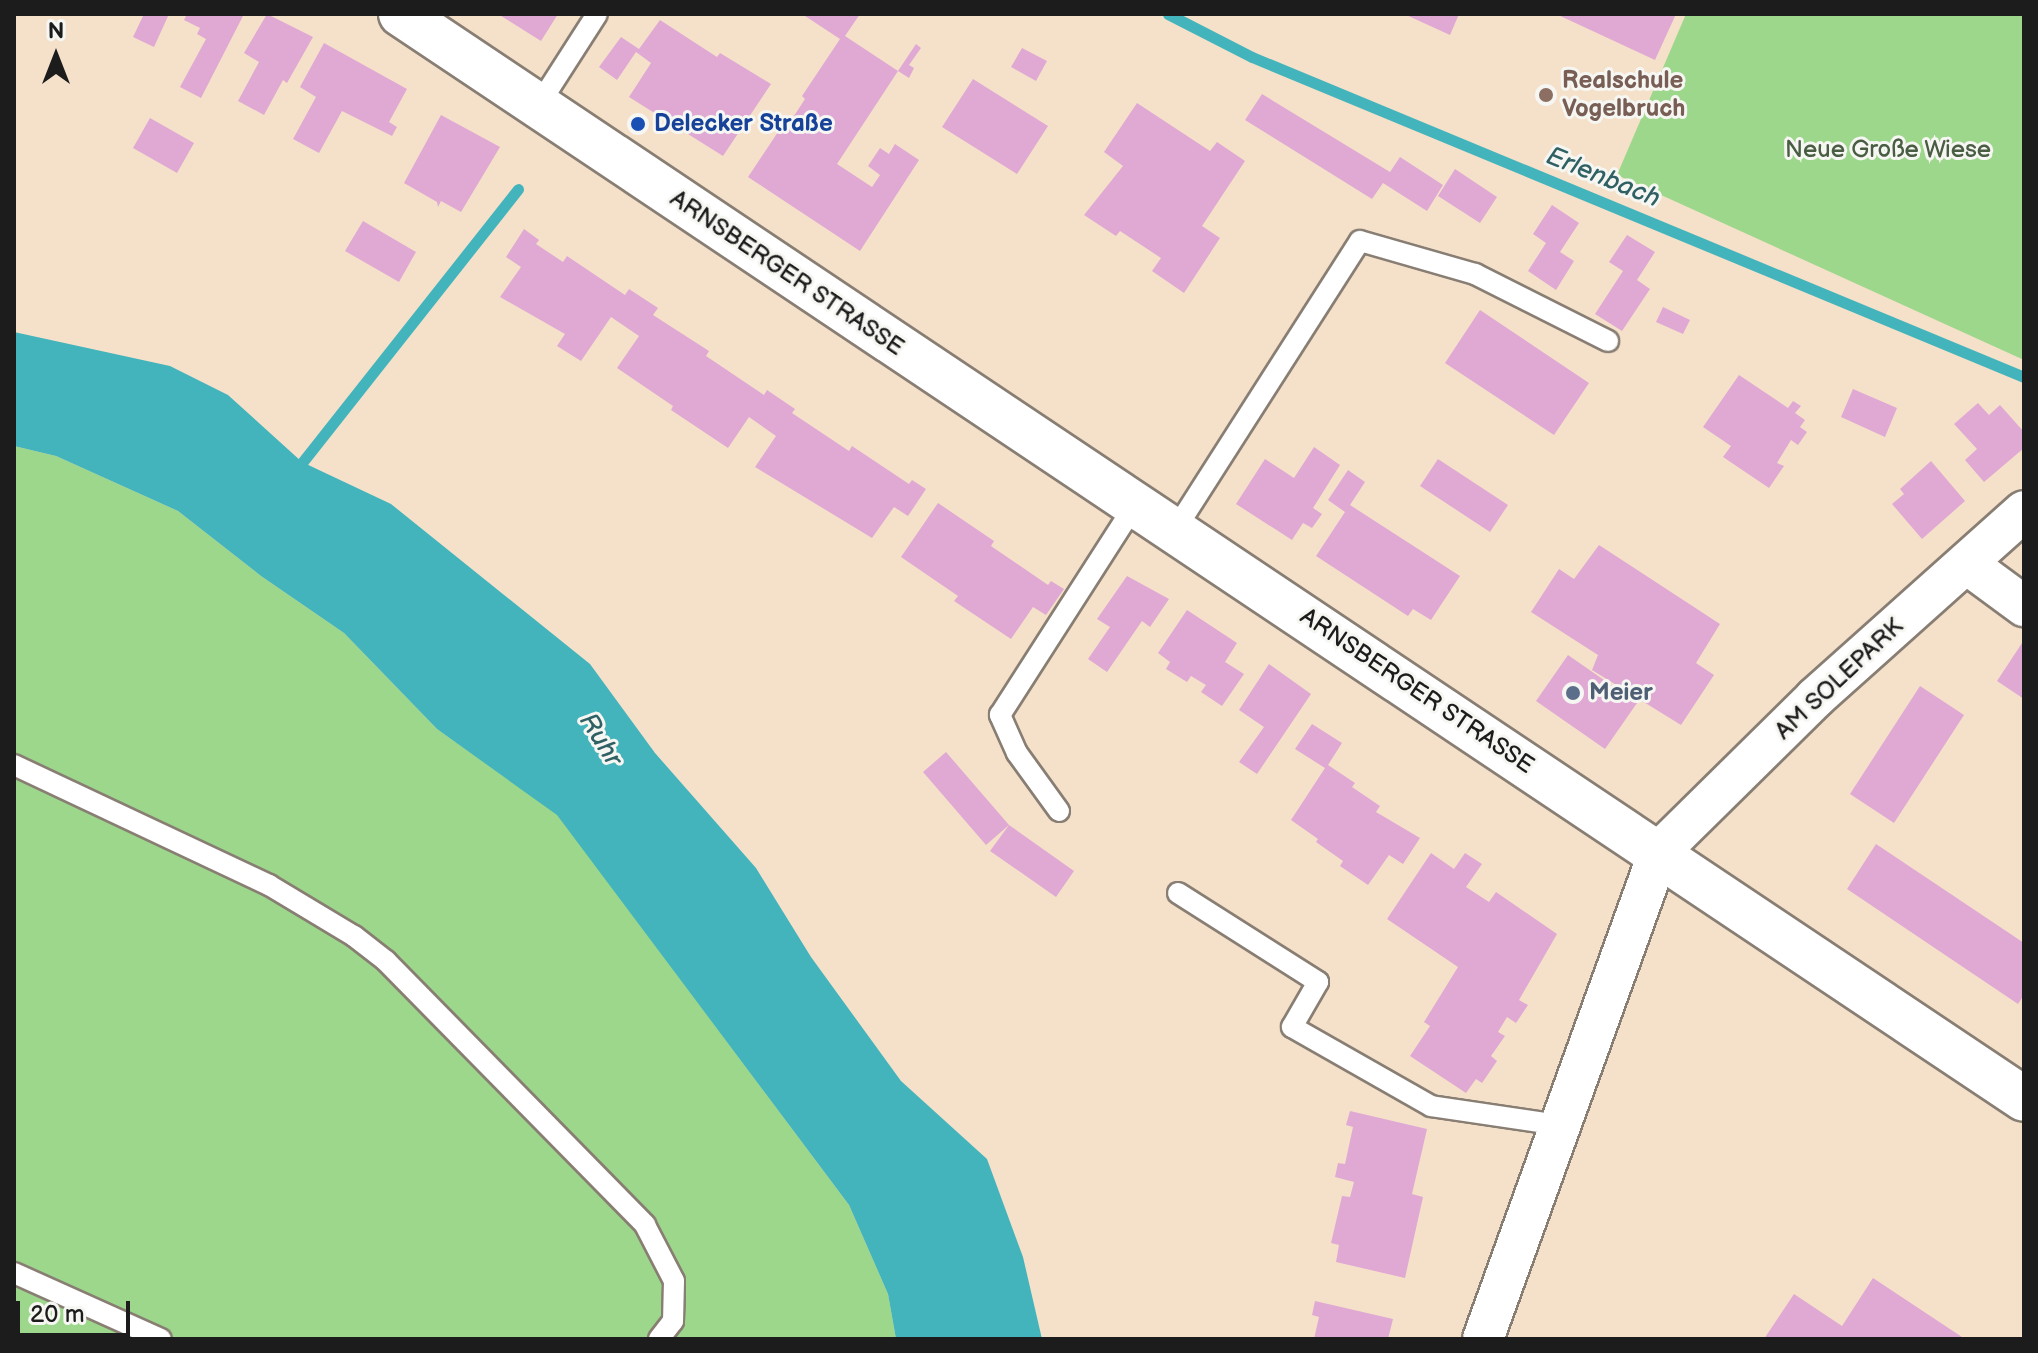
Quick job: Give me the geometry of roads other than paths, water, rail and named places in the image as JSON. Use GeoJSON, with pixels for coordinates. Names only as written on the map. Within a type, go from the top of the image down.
{"type":"FeatureCollection","features":[{"type":"Feature","properties":{"kind":"street","name":"ARNSBERGER STRASSE"},"geometry":{"type":"LineString","coordinates":[[401,14],[1659,852],[2024,1099]]}},
{"type":"Feature","properties":{"kind":"street","name":"AM SOLEPARK"},"geometry":{"type":"LineString","coordinates":[[1659,852],[1815,698],[2024,511]]}},
{"type":"Feature","properties":{"kind":"street"},"geometry":{"type":"LineString","coordinates":[[1967,564],[2024,606]]}},
{"type":"Feature","properties":{"kind":"street"},"geometry":{"type":"LineString","coordinates":[[1483,1339],[1659,852]]}},
{"type":"Feature","properties":{"kind":"lane"},"geometry":{"type":"LineString","coordinates":[[538,106],[597,14]]}},
{"type":"Feature","properties":{"kind":"lane"},"geometry":{"type":"LineString","coordinates":[[1175,530],[1360,241],[1475,274],[1608,341]]}},
{"type":"Feature","properties":{"kind":"lane"},"geometry":{"type":"LineString","coordinates":[[1059,811],[1017,753],[1000,715],[1136,503]]}},
{"type":"Feature","properties":{"kind":"lane"},"geometry":{"type":"LineString","coordinates":[[14,765],[269,885],[354,936],[386,961],[645,1225],[674,1281],[673,1321],[659,1339]]}},
{"type":"Feature","properties":{"kind":"lane"},"geometry":{"type":"LineString","coordinates":[[1178,893],[1318,982],[1292,1027],[1431,1106],[1559,1125]]}},
{"type":"Feature","properties":{"kind":"lane"},"geometry":{"type":"LineString","coordinates":[[14,1273],[161,1339]]}},
{"type":"Feature","properties":{"kind":"water","name":"Ruhr"},"geometry":{"type":"Polygon","coordinates":[[[14,332],[170,366],[228,395],[302,462],[391,504],[590,664],[655,753],[756,868],[811,957],[901,1081],[987,1159],[1023,1257],[1042,1339],[896,1339],[888,1294],[849,1205],[557,815],[437,729],[344,633],[261,576],[178,511],[56,456],[14,446],[14,332]]]}},
{"type":"Feature","properties":{"kind":"waterway","name":"Erlenbach"},"geometry":{"type":"LineString","coordinates":[[1168,14],[1252,57],[2024,377]]}},
{"type":"Feature","properties":{"kind":"waterway"},"geometry":{"type":"LineString","coordinates":[[293,474],[518,189]]}},
{"type":"Feature","properties":{"kind":"place","name":"Realschule Vogelbruch"},"geometry":{"type":"Point","coordinates":[1546,95]}},
{"type":"Feature","properties":{"kind":"place","name":"Delecker Straße"},"geometry":{"type":"Point","coordinates":[638,124]}},
{"type":"Feature","properties":{"kind":"place","name":"Meier"},"geometry":{"type":"Point","coordinates":[1573,693]}},
{"type":"Feature","properties":{"kind":"park label","name":"Neue Große Wiese"},"geometry":{"type":"Point","coordinates":[1888,150]}}]}
